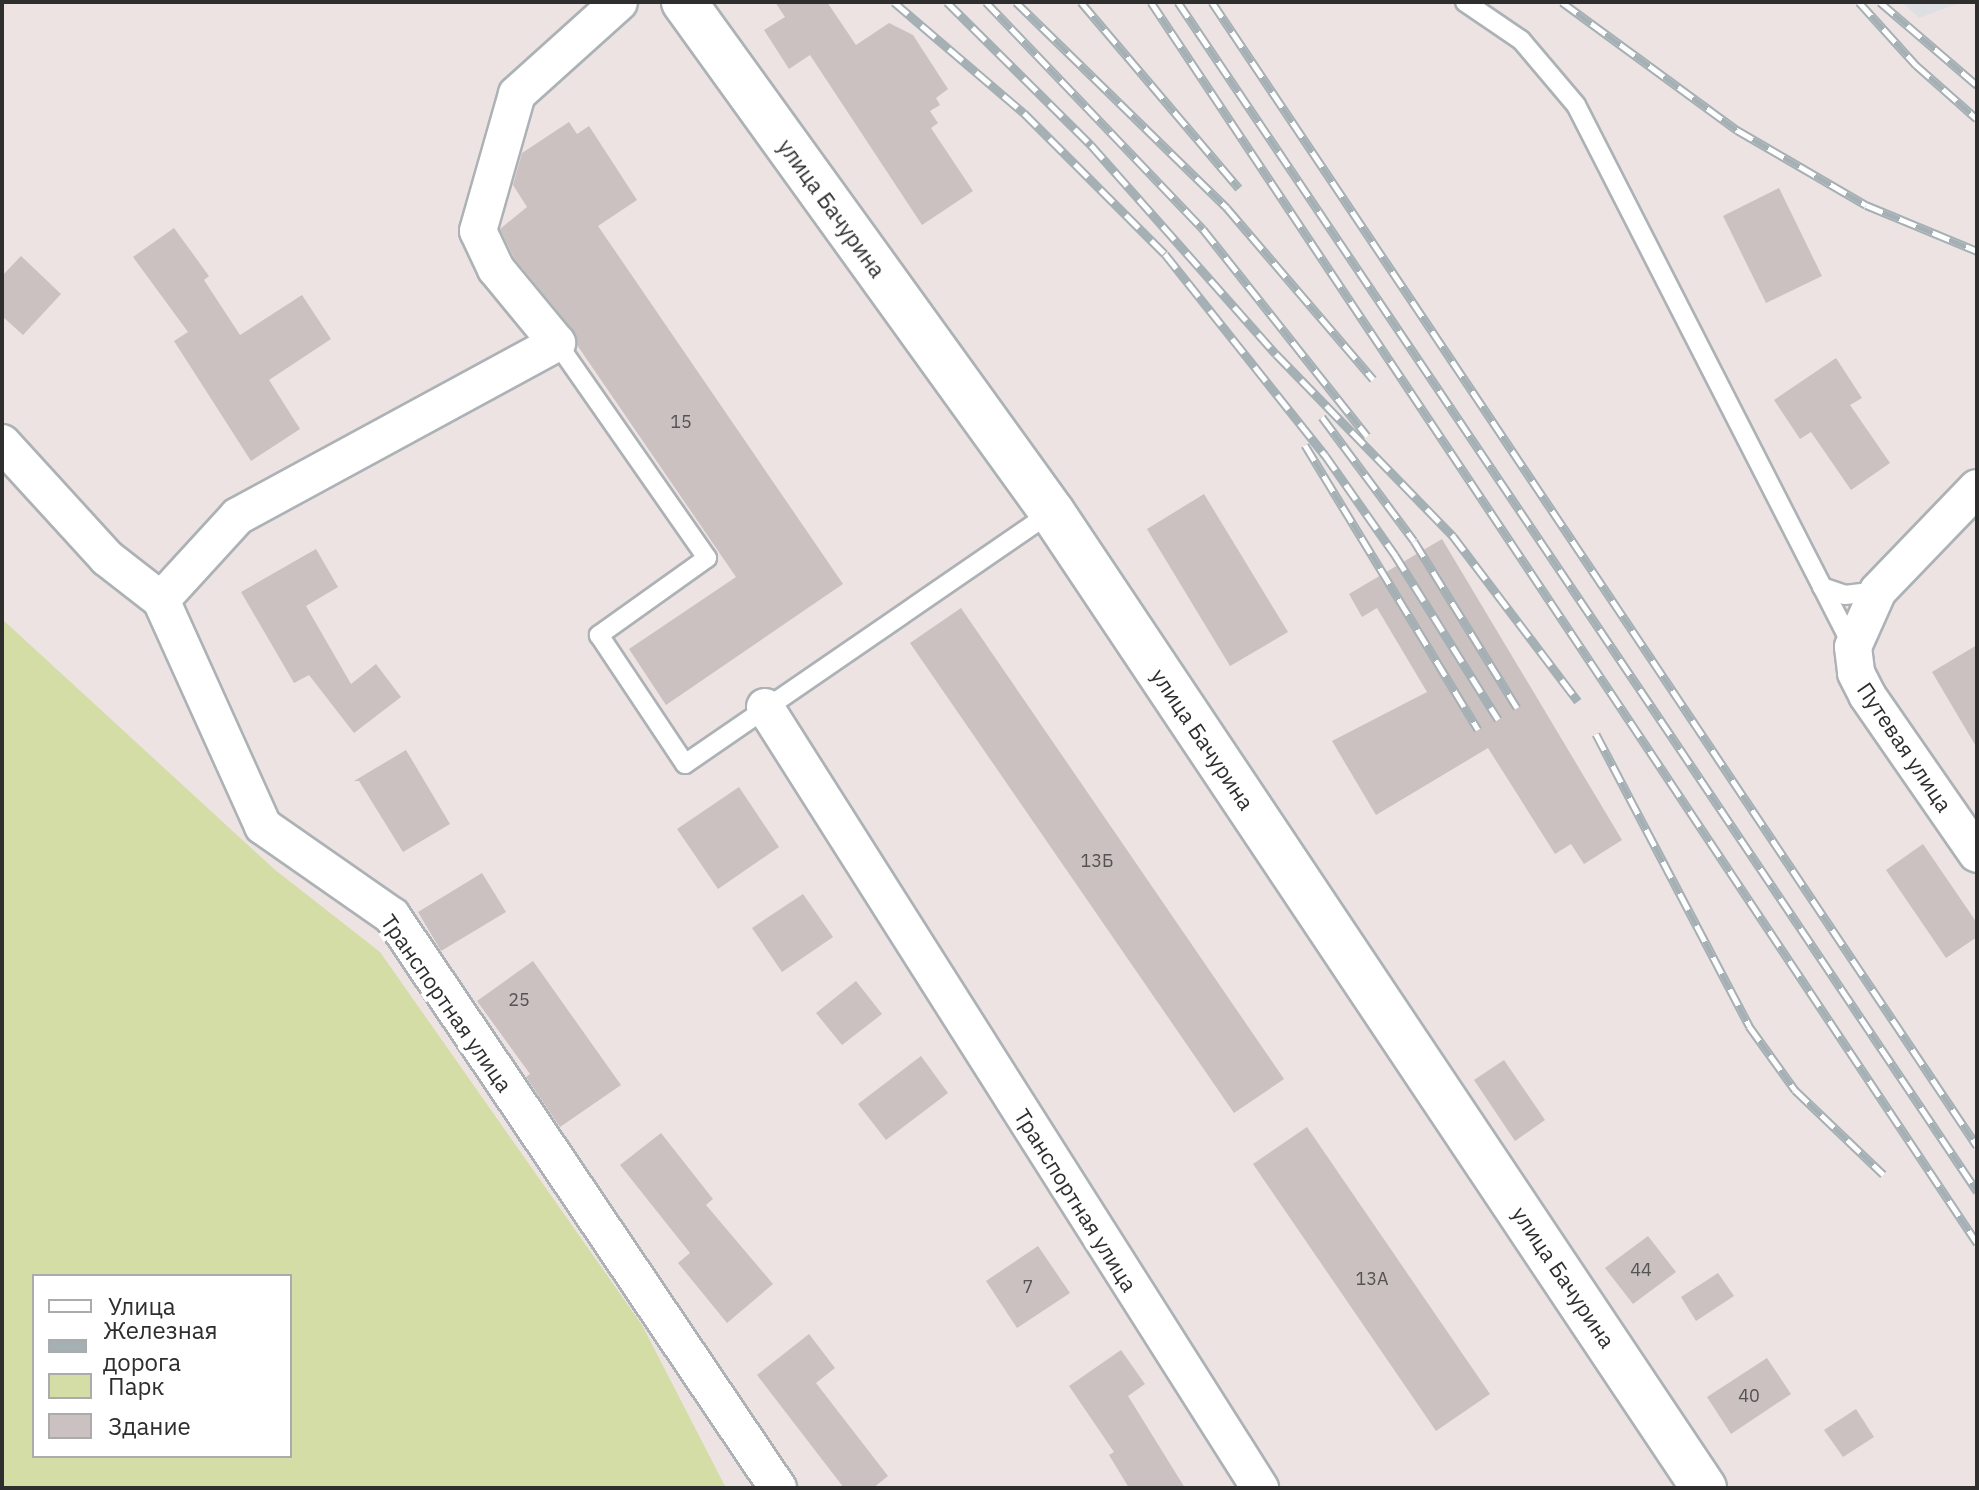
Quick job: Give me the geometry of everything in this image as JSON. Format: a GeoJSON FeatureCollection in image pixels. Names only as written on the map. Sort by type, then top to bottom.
{"type":"FeatureCollection","features":[{"type":"Feature","properties":{"kind":"street"},"geometry":{"type":"LineString","coordinates":[[161,600],[238,516],[557,343],[496,269],[478,231],[517,94],[619,2]]}},
{"type":"Feature","properties":{"kind":"street","name":"улица Бачурина"},"geometry":{"type":"LineString","coordinates":[[684,2],[1052,512],[1704,1488]]}},
{"type":"Feature","properties":{"kind":"street","name":"Транспортная улица"},"geometry":{"type":"LineString","coordinates":[[2,443],[107,558],[161,600],[263,826],[392,916],[778,1488]]}},
{"type":"Feature","properties":{"kind":"street"},"geometry":{"type":"LineString","coordinates":[[1853,647],[1878,591],[1977,488]]}},
{"type":"Feature","properties":{"kind":"street","name":"Путевая улица"},"geometry":{"type":"LineString","coordinates":[[1853,647],[1856,673],[1867,695],[1977,854]]}},
{"type":"Feature","properties":{"kind":"street","name":"Транспортная улица"},"geometry":{"type":"LineString","coordinates":[[765,707],[1260,1488]]}},
{"type":"Feature","properties":{"kind":"lane"},"geometry":{"type":"LineString","coordinates":[[1465,2],[1521,40],[1576,105],[1853,647]]}},
{"type":"Feature","properties":{"kind":"lane"},"geometry":{"type":"LineString","coordinates":[[557,343],[707,558],[599,635],[685,764],[1052,512]]}},
{"type":"Feature","properties":{"kind":"lane"},"geometry":{"type":"LineString","coordinates":[[1822,587],[1845,595],[1878,591]]}},
{"type":"Feature","properties":{"kind":"shaded area"},"geometry":{"type":"Polygon","coordinates":[[[1902,2],[1962,2],[1919,18],[1902,2]]]}},
{"type":"Feature","properties":{"kind":"green space"},"geometry":{"type":"Polygon","coordinates":[[[2,619],[274,869],[380,952],[642,1325],[726,1488],[2,1488],[2,619]]]}},
{"type":"Feature","properties":{"kind":"building"},"geometry":{"type":"Polygon","coordinates":[[[775,2],[827,2],[856,45],[889,23],[913,35],[948,89],[936,98],[940,105],[930,111],[938,123],[931,128],[973,191],[922,225],[810,55],[789,69],[764,30],[785,17],[775,2]]]}},
{"type":"Feature","properties":{"kind":"building"},"geometry":{"type":"Polygon","coordinates":[[[569,122],[577,134],[589,126],[637,200],[598,226],[843,584],[666,705],[629,649],[736,577],[577,345],[573,330],[514,258],[500,229],[527,207],[513,185],[522,153],[569,122]]]}},
{"type":"Feature","properties":{"kind":"building"},"geometry":{"type":"Polygon","coordinates":[[[1779,188],[1822,276],[1766,303],[1723,216],[1779,188]]]}},
{"type":"Feature","properties":{"kind":"building"},"geometry":{"type":"Polygon","coordinates":[[[174,228],[209,276],[204,280],[240,335],[302,295],[331,339],[269,380],[300,429],[251,461],[174,341],[188,332],[133,257],[174,228]]]}},
{"type":"Feature","properties":{"kind":"building"},"geometry":{"type":"Polygon","coordinates":[[[21,256],[61,294],[23,335],[2,316],[2,276],[21,256]]]}},
{"type":"Feature","properties":{"kind":"building"},"geometry":{"type":"Polygon","coordinates":[[[1836,358],[1862,398],[1850,405],[1890,463],[1851,490],[1811,432],[1800,439],[1774,400],[1836,358]]]}},
{"type":"Feature","properties":{"kind":"building"},"geometry":{"type":"Polygon","coordinates":[[[1204,494],[1288,632],[1230,666],[1147,529],[1204,494]]]}},
{"type":"Feature","properties":{"kind":"building"},"geometry":{"type":"Polygon","coordinates":[[[1442,539],[1622,840],[1584,864],[1571,844],[1555,854],[1488,748],[1376,815],[1332,741],[1427,692],[1377,608],[1362,617],[1349,594],[1442,539]]]}},
{"type":"Feature","properties":{"kind":"building"},"geometry":{"type":"Polygon","coordinates":[[[316,549],[338,587],[306,606],[351,684],[376,664],[401,697],[354,733],[309,675],[294,683],[241,592],[316,549]]]}},
{"type":"Feature","properties":{"kind":"building"},"geometry":{"type":"Polygon","coordinates":[[[961,608],[1284,1079],[1234,1113],[910,643],[961,608]]]}},
{"type":"Feature","properties":{"kind":"building"},"geometry":{"type":"Polygon","coordinates":[[[1977,645],[1977,748],[1932,672],[1977,645]]]}},
{"type":"Feature","properties":{"kind":"building"},"geometry":{"type":"Polygon","coordinates":[[[406,750],[450,824],[403,852],[359,781],[354,781],[406,750]]]}},
{"type":"Feature","properties":{"kind":"building"},"geometry":{"type":"Polygon","coordinates":[[[739,787],[779,847],[718,889],[677,829],[739,787]]]}},
{"type":"Feature","properties":{"kind":"building"},"geometry":{"type":"Polygon","coordinates":[[[1923,844],[1977,923],[1977,937],[1946,958],[1886,870],[1923,844]]]}},
{"type":"Feature","properties":{"kind":"building"},"geometry":{"type":"Polygon","coordinates":[[[482,873],[506,912],[441,951],[418,912],[482,873]]]}},
{"type":"Feature","properties":{"kind":"building"},"geometry":{"type":"Polygon","coordinates":[[[803,894],[833,937],[782,972],[752,928],[803,894]]]}},
{"type":"Feature","properties":{"kind":"building"},"geometry":{"type":"Polygon","coordinates":[[[533,961],[621,1085],[560,1127],[526,1077],[530,1074],[477,1001],[533,961]]]}},
{"type":"Feature","properties":{"kind":"building"},"geometry":{"type":"Polygon","coordinates":[[[856,981],[882,1014],[842,1045],[816,1013],[856,981]]]}},
{"type":"Feature","properties":{"kind":"building"},"geometry":{"type":"Polygon","coordinates":[[[921,1056],[948,1093],[886,1140],[858,1104],[921,1056]]]}},
{"type":"Feature","properties":{"kind":"building"},"geometry":{"type":"Polygon","coordinates":[[[1504,1060],[1545,1120],[1515,1141],[1474,1080],[1504,1060]]]}},
{"type":"Feature","properties":{"kind":"building"},"geometry":{"type":"Polygon","coordinates":[[[1307,1127],[1490,1394],[1436,1431],[1253,1164],[1307,1127]]]}},
{"type":"Feature","properties":{"kind":"building"},"geometry":{"type":"Polygon","coordinates":[[[661,1133],[713,1199],[706,1205],[773,1284],[727,1323],[678,1263],[690,1253],[620,1165],[661,1133]]]}},
{"type":"Feature","properties":{"kind":"building"},"geometry":{"type":"Polygon","coordinates":[[[1648,1236],[1676,1272],[1633,1304],[1605,1268],[1648,1236]]]}},
{"type":"Feature","properties":{"kind":"building"},"geometry":{"type":"Polygon","coordinates":[[[1038,1246],[1070,1293],[1017,1328],[986,1281],[1038,1246]]]}},
{"type":"Feature","properties":{"kind":"building"},"geometry":{"type":"Polygon","coordinates":[[[1718,1273],[1734,1296],[1696,1321],[1681,1297],[1718,1273]]]}},
{"type":"Feature","properties":{"kind":"building"},"geometry":{"type":"Polygon","coordinates":[[[809,1334],[835,1368],[816,1383],[888,1476],[873,1488],[844,1488],[757,1375],[809,1334]]]}},
{"type":"Feature","properties":{"kind":"building"},"geometry":{"type":"Polygon","coordinates":[[[1121,1350],[1145,1384],[1128,1396],[1185,1488],[1129,1488],[1109,1455],[1114,1452],[1069,1386],[1121,1350]]]}},
{"type":"Feature","properties":{"kind":"building"},"geometry":{"type":"Polygon","coordinates":[[[1767,1358],[1791,1394],[1731,1434],[1707,1397],[1767,1358]]]}},
{"type":"Feature","properties":{"kind":"building"},"geometry":{"type":"Polygon","coordinates":[[[1856,1409],[1874,1437],[1843,1457],[1824,1430],[1856,1409]]]}},
{"type":"Feature","properties":{"kind":"railway"},"geometry":{"type":"LineString","coordinates":[[894,2],[1024,113],[1165,254],[1325,455],[1395,555],[1498,719]]}},
{"type":"Feature","properties":{"kind":"railway"},"geometry":{"type":"LineString","coordinates":[[947,2],[1091,145],[1276,354],[1453,536],[1578,701]]}},
{"type":"Feature","properties":{"kind":"railway"},"geometry":{"type":"LineString","coordinates":[[986,2],[1203,229],[1367,436]]}},
{"type":"Feature","properties":{"kind":"railway"},"geometry":{"type":"LineString","coordinates":[[1016,2],[1227,208],[1373,379]]}},
{"type":"Feature","properties":{"kind":"railway"},"geometry":{"type":"LineString","coordinates":[[1081,2],[1239,188]]}},
{"type":"Feature","properties":{"kind":"railway"},"geometry":{"type":"LineString","coordinates":[[1151,2],[1977,1243]]}},
{"type":"Feature","properties":{"kind":"railway"},"geometry":{"type":"LineString","coordinates":[[1178,2],[1977,1191]]}},
{"type":"Feature","properties":{"kind":"railway"},"geometry":{"type":"LineString","coordinates":[[1212,2],[1977,1146]]}},
{"type":"Feature","properties":{"kind":"railway"},"geometry":{"type":"LineString","coordinates":[[1562,2],[1737,130],[1866,205],[1977,251]]}},
{"type":"Feature","properties":{"kind":"railway"},"geometry":{"type":"LineString","coordinates":[[1859,2],[1916,65],[1977,119]]}},
{"type":"Feature","properties":{"kind":"railway"},"geometry":{"type":"LineString","coordinates":[[1880,2],[1977,85]]}},
{"type":"Feature","properties":{"kind":"railway"},"geometry":{"type":"LineString","coordinates":[[1322,417],[1414,541],[1517,708]]}},
{"type":"Feature","properties":{"kind":"railway"},"geometry":{"type":"LineString","coordinates":[[1305,445],[1478,729]]}},
{"type":"Feature","properties":{"kind":"railway"},"geometry":{"type":"LineString","coordinates":[[1596,734],[1749,1026],[1795,1090],[1883,1174]]}}]}
